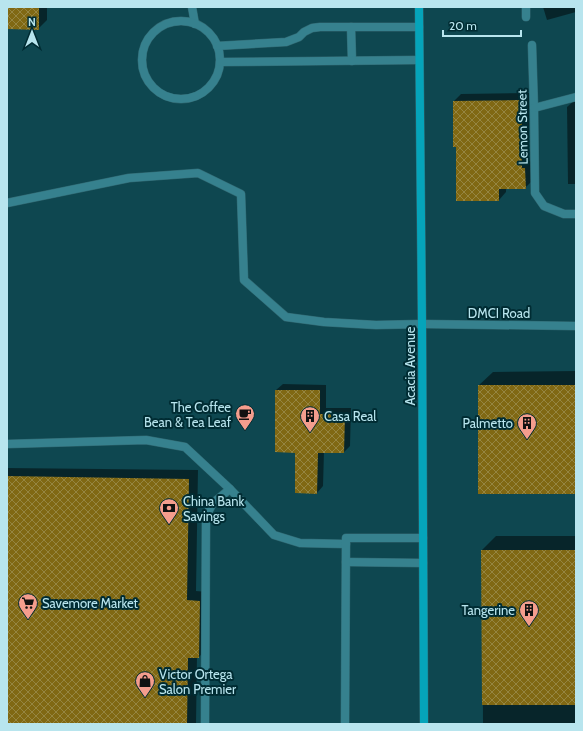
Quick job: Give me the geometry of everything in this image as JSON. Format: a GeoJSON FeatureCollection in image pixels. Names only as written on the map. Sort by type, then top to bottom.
{"type":"FeatureCollection","features":[{"type":"Feature","properties":{"kind":"street"},"geometry":{"type":"LineString","coordinates":[[192,7],[195,24]]}},
{"type":"Feature","properties":{"kind":"street","name":"Acacia Avenue"},"geometry":{"type":"LineString","coordinates":[[419,7],[424,724]]}},
{"type":"Feature","properties":{"kind":"street"},"geometry":{"type":"LineString","coordinates":[[526,7],[526,17]]}},
{"type":"Feature","properties":{"kind":"street"},"geometry":{"type":"LineString","coordinates":[[179,21],[195,24],[208,32],[217,46],[220,62],[216,76],[208,88],[197,96],[183,99],[168,97],[156,90],[147,79],[142,66],[143,50],[150,35],[163,25],[179,21]]}},
{"type":"Feature","properties":{"kind":"street"},"geometry":{"type":"LineString","coordinates":[[217,46],[286,42],[299,37],[304,32],[312,28],[320,27],[419,27]]}},
{"type":"Feature","properties":{"kind":"street"},"geometry":{"type":"LineString","coordinates":[[351,27],[352,61]]}},
{"type":"Feature","properties":{"kind":"street","name":"Lemon Street"},"geometry":{"type":"LineString","coordinates":[[532,45],[535,193],[544,206],[564,214],[576,214]]}},
{"type":"Feature","properties":{"kind":"street"},"geometry":{"type":"LineString","coordinates":[[220,62],[420,60]]}},
{"type":"Feature","properties":{"kind":"street"},"geometry":{"type":"LineString","coordinates":[[534,108],[576,98]]}},
{"type":"Feature","properties":{"kind":"street","name":"DMCI Road"},"geometry":{"type":"LineString","coordinates":[[7,202],[129,178],[198,173],[241,194],[244,280],[286,317],[324,322],[376,325],[422,324],[576,326]]}},
{"type":"Feature","properties":{"kind":"street"},"geometry":{"type":"LineString","coordinates":[[7,444],[146,440],[184,447],[230,489],[274,535],[300,543],[423,538]]}},
{"type":"Feature","properties":{"kind":"street"},"geometry":{"type":"LineString","coordinates":[[205,724],[206,516],[213,503],[230,489]]}},
{"type":"Feature","properties":{"kind":"street"},"geometry":{"type":"LineString","coordinates":[[345,724],[346,541]]}},
{"type":"Feature","properties":{"kind":"street"},"geometry":{"type":"LineString","coordinates":[[346,562],[423,563]]}},
{"type":"Feature","properties":{"kind":"building"},"geometry":{"type":"Polygon","coordinates":[[[7,7],[39,7],[39,30],[7,29],[7,7]]]}},
{"type":"Feature","properties":{"kind":"building"},"geometry":{"type":"Polygon","coordinates":[[[522,100],[522,168],[525,168],[526,189],[499,189],[499,201],[456,201],[456,147],[453,147],[453,101],[522,100]]]}},
{"type":"Feature","properties":{"kind":"building","name":"Palmetto"},"geometry":{"type":"Polygon","coordinates":[[[478,385],[576,385],[576,494],[478,494],[478,385]]]}},
{"type":"Feature","properties":{"kind":"building","name":"Casa Real"},"geometry":{"type":"Polygon","coordinates":[[[275,390],[320,390],[320,414],[345,414],[344,453],[318,453],[317,494],[295,493],[295,453],[275,452],[275,390]]]}},
{"type":"Feature","properties":{"kind":"building"},"geometry":{"type":"Polygon","coordinates":[[[7,476],[189,479],[187,600],[200,601],[199,658],[188,658],[187,724],[7,724],[7,476]]]}},
{"type":"Feature","properties":{"kind":"building","name":"Tangerine"},"geometry":{"type":"Polygon","coordinates":[[[481,550],[576,550],[576,705],[482,705],[481,550]]]}},
{"type":"Feature","properties":{"kind":"place","name":"The Coffee Bean & Tea Leaf"},"geometry":{"type":"Point","coordinates":[245,431]}},
{"type":"Feature","properties":{"kind":"place","name":"Casa Real"},"geometry":{"type":"Point","coordinates":[310,433]}},
{"type":"Feature","properties":{"kind":"place","name":"Palmetto"},"geometry":{"type":"Point","coordinates":[527,440]}},
{"type":"Feature","properties":{"kind":"place","name":"China Bank Savings"},"geometry":{"type":"Point","coordinates":[169,525]}},
{"type":"Feature","properties":{"kind":"place","name":"Savemore Market"},"geometry":{"type":"Point","coordinates":[28,620]}},
{"type":"Feature","properties":{"kind":"place","name":"Tangerine"},"geometry":{"type":"Point","coordinates":[529,627]}},
{"type":"Feature","properties":{"kind":"place","name":"Victor Ortega Salon Premier"},"geometry":{"type":"Point","coordinates":[145,698]}}]}
